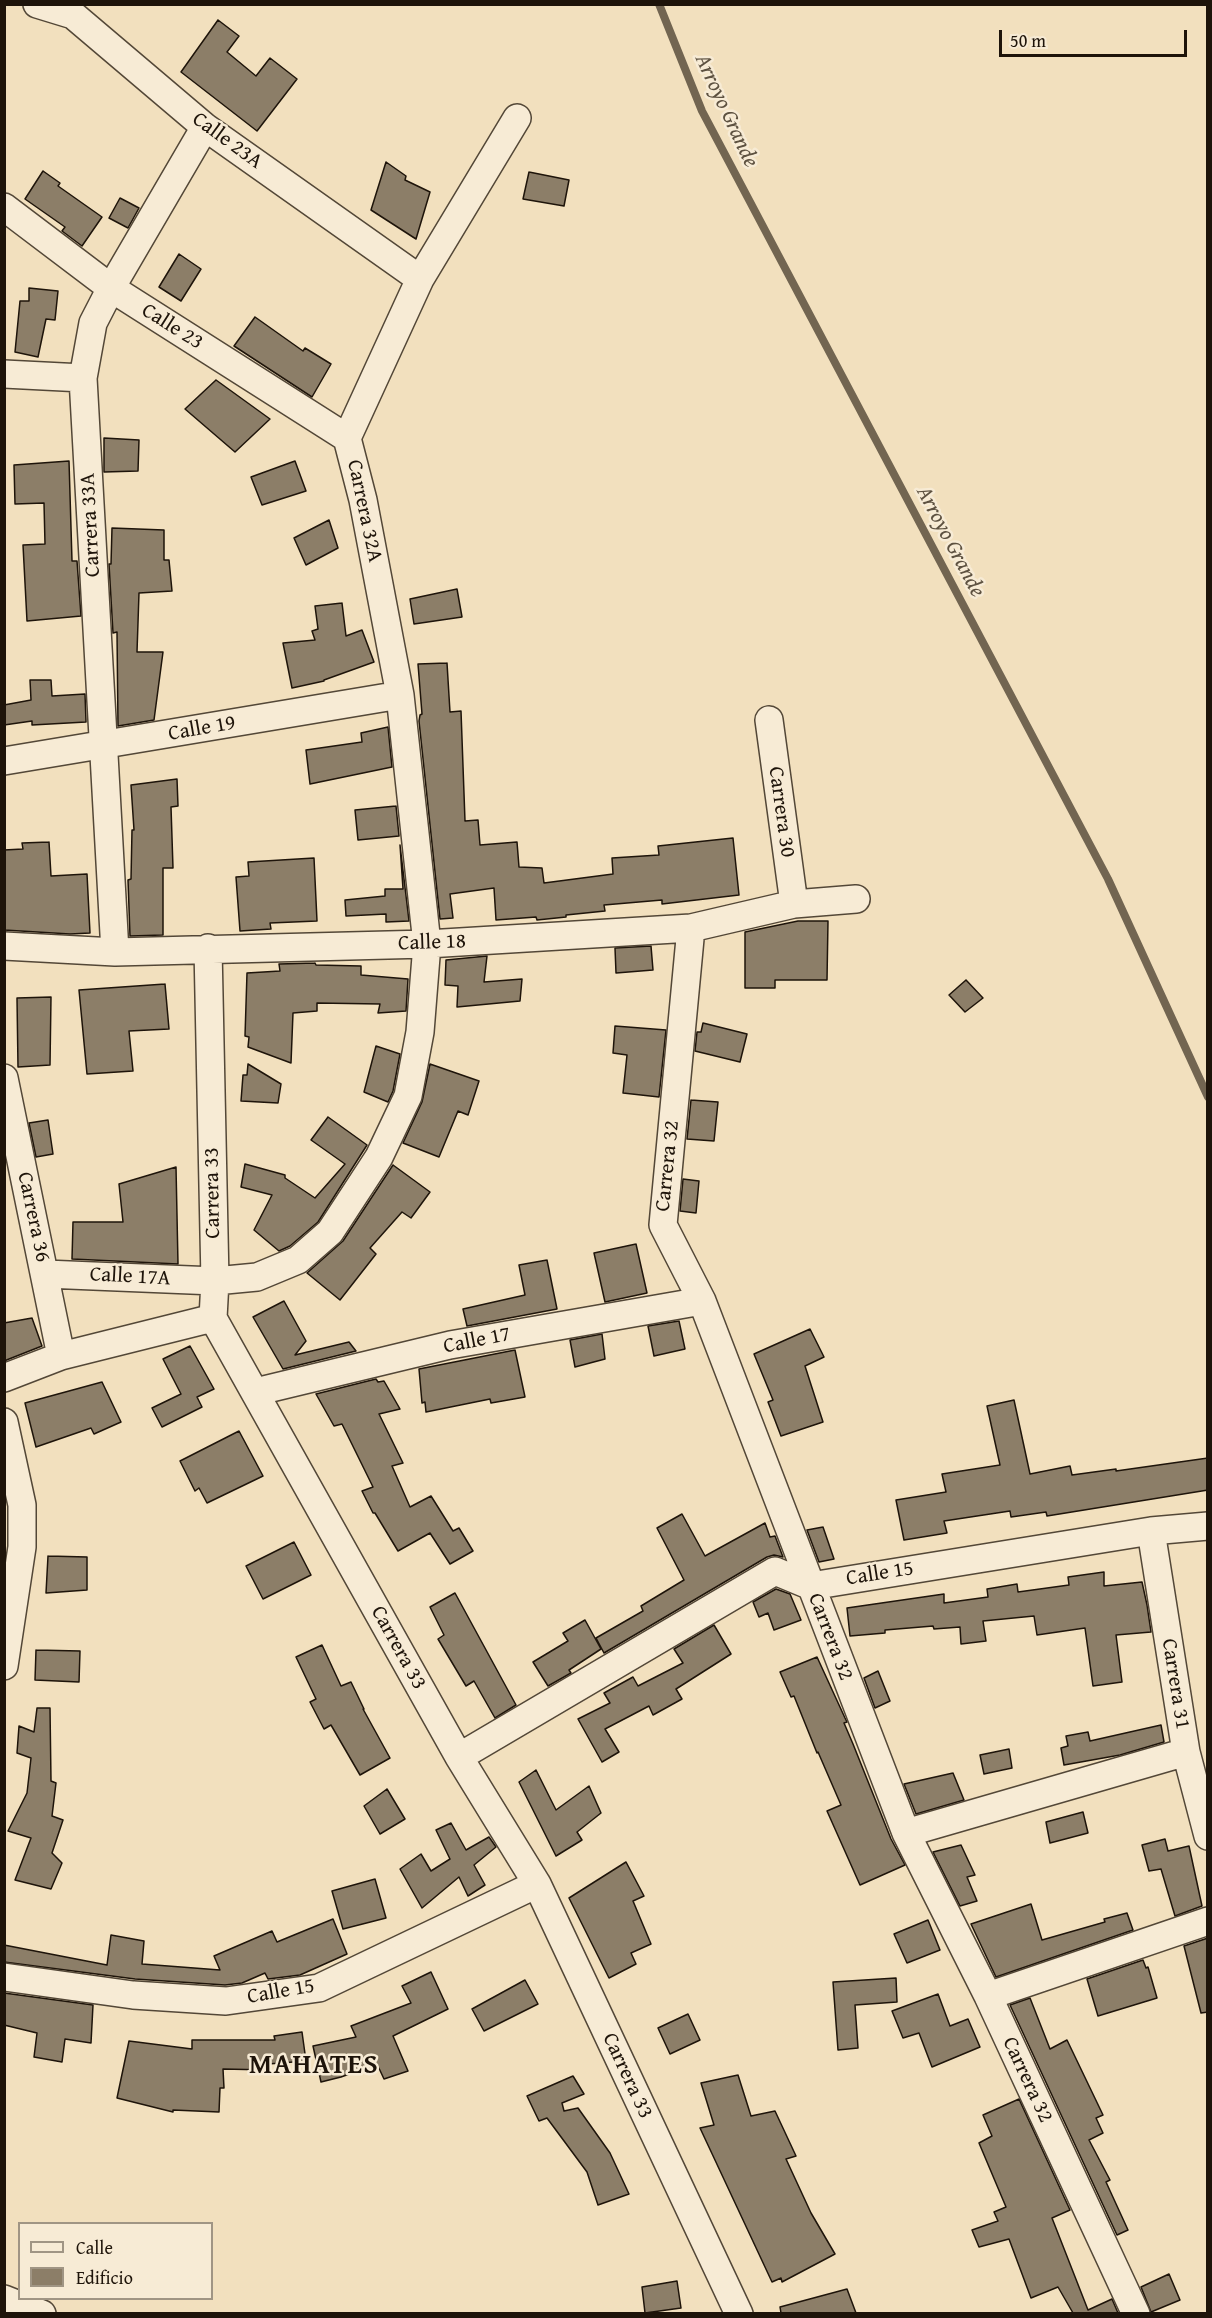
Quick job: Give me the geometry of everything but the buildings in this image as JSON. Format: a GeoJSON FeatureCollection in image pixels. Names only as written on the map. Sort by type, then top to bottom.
{"type":"FeatureCollection","features":[{"type":"Feature","properties":{"kind":"street","name":"Calle 23A"},"geometry":{"type":"LineString","coordinates":[[37,4],[73,15],[205,127],[420,279]]}},
{"type":"Feature","properties":{"kind":"street","name":"Carrera 32A"},"geometry":{"type":"LineString","coordinates":[[427,944],[400,695],[363,500],[347,438],[420,279],[517,118]]}},
{"type":"Feature","properties":{"kind":"street","name":"Carrera 33A"},"geometry":{"type":"LineString","coordinates":[[116,952],[102,746],[83,378],[93,323],[205,127]]}},
{"type":"Feature","properties":{"kind":"street","name":"Calle 23"},"geometry":{"type":"LineString","coordinates":[[4,207],[111,288],[347,438]]}},
{"type":"Feature","properties":{"kind":"street"},"geometry":{"type":"LineString","coordinates":[[4,374],[83,378]]}},
{"type":"Feature","properties":{"kind":"street","name":"Calle 19"},"geometry":{"type":"LineString","coordinates":[[4,761],[400,695]]}},
{"type":"Feature","properties":{"kind":"street","name":"Carrera 30"},"geometry":{"type":"LineString","coordinates":[[769,720],[794,904]]}},
{"type":"Feature","properties":{"kind":"street","name":"Calle 18"},"geometry":{"type":"LineString","coordinates":[[4,946],[116,952],[427,944],[692,928],[794,904],[856,899]]}},
{"type":"Feature","properties":{"kind":"street","name":"Carrera 32"},"geometry":{"type":"LineString","coordinates":[[692,928],[663,1226],[702,1301],[906,1833],[988,1996],[1136,2313]]}},
{"type":"Feature","properties":{"kind":"street"},"geometry":{"type":"LineString","coordinates":[[215,1281],[256,1277],[298,1260],[330,1232],[379,1157],[408,1096],[420,1032],[427,944]]}},
{"type":"Feature","properties":{"kind":"street","name":"Carrera 33"},"geometry":{"type":"LineString","coordinates":[[208,948],[215,1281],[213,1318],[459,1757],[537,1884],[739,2313]]}},
{"type":"Feature","properties":{"kind":"street","name":"Carrera 36"},"geometry":{"type":"LineString","coordinates":[[4,1078],[61,1356]]}},
{"type":"Feature","properties":{"kind":"street","name":"Calle 17A"},"geometry":{"type":"LineString","coordinates":[[45,1274],[215,1281]]}},
{"type":"Feature","properties":{"kind":"street","name":"Calle 17"},"geometry":{"type":"LineString","coordinates":[[255,1392],[450,1345],[702,1301]]}},
{"type":"Feature","properties":{"kind":"street"},"geometry":{"type":"LineString","coordinates":[[4,1378],[61,1356],[213,1318]]}},
{"type":"Feature","properties":{"kind":"street"},"geometry":{"type":"LineString","coordinates":[[4,1422],[22,1505],[13,1547],[4,1666]]}},
{"type":"Feature","properties":{"kind":"street","name":"Calle 15"},"geometry":{"type":"LineString","coordinates":[[811,1586],[1151,1531],[1208,1526]]}},
{"type":"Feature","properties":{"kind":"street","name":"Carrera 31"},"geometry":{"type":"LineString","coordinates":[[1151,1531],[1186,1752],[1208,1836]]}},
{"type":"Feature","properties":{"kind":"street"},"geometry":{"type":"LineString","coordinates":[[459,1757],[775,1571],[811,1586]]}},
{"type":"Feature","properties":{"kind":"street"},"geometry":{"type":"LineString","coordinates":[[906,1833],[1186,1752]]}},
{"type":"Feature","properties":{"kind":"street","name":"Calle 15"},"geometry":{"type":"LineString","coordinates":[[4,1977],[133,1995],[226,2001],[319,1988],[537,1884]]}},
{"type":"Feature","properties":{"kind":"street"},"geometry":{"type":"LineString","coordinates":[[988,1996],[1208,1921]]}},
{"type":"Feature","properties":{"kind":"street"},"geometry":{"type":"LineString","coordinates":[[4,2299],[42,2313]]}},
{"type":"Feature","properties":{"kind":"waterway","name":"Arroyo Grande"},"geometry":{"type":"LineString","coordinates":[[659,4],[702,111],[1108,879],[1208,1097]]}},
{"type":"Feature","properties":{"kind":"district","name":"MAHATES"},"geometry":{"type":"Point","coordinates":[314,2066]}}]}
